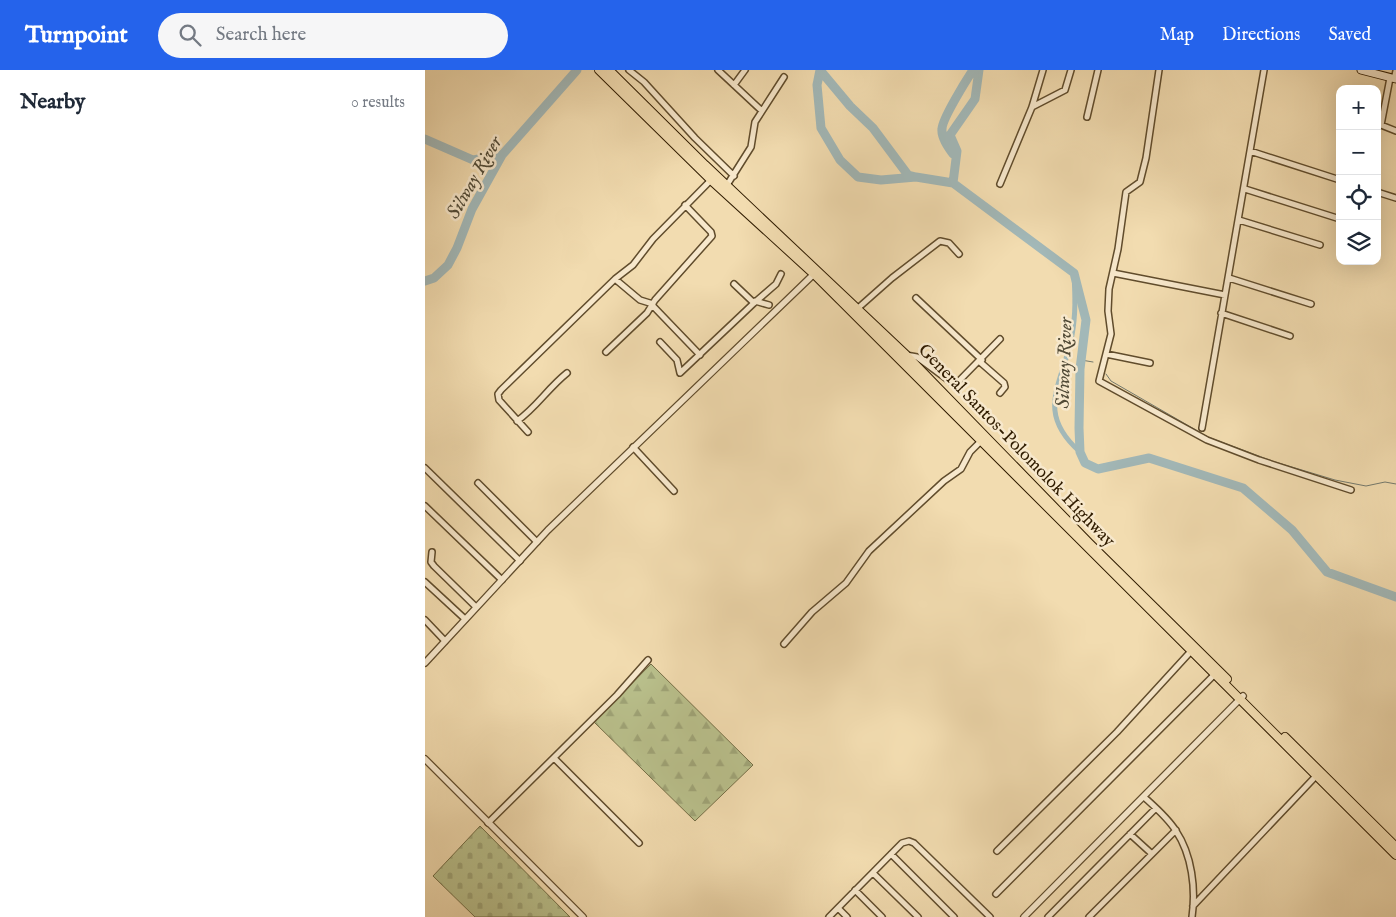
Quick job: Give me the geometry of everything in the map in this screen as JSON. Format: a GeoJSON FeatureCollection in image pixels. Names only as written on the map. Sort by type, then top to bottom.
{"type":"FeatureCollection","features":[{"type":"Feature","properties":{"kind":"highway"},"geometry":{"type":"LineString","coordinates":[[599,70],[711,180],[816,272],[981,441],[1396,847]]}},
{"type":"Feature","properties":{"kind":"highway","name":"General Santos-Polomolok Highway"},"geometry":{"type":"LineString","coordinates":[[609,70],[816,272],[906,355],[1193,649]]}},
{"type":"Feature","properties":{"kind":"highway"},"geometry":{"type":"LineString","coordinates":[[1242,697],[1396,855]]}},
{"type":"Feature","properties":{"kind":"main road"},"geometry":{"type":"LineString","coordinates":[[1361,70],[1393,79]]}},
{"type":"Feature","properties":{"kind":"street"},"geometry":{"type":"LineString","coordinates":[[629,70],[644,82],[695,138],[734,176]]}},
{"type":"Feature","properties":{"kind":"street"},"geometry":{"type":"LineString","coordinates":[[718,70],[762,112]]}},
{"type":"Feature","properties":{"kind":"street"},"geometry":{"type":"LineString","coordinates":[[734,85],[745,70]]}},
{"type":"Feature","properties":{"kind":"street"},"geometry":{"type":"LineString","coordinates":[[1000,184],[1032,107],[1043,70]]}},
{"type":"Feature","properties":{"kind":"street"},"geometry":{"type":"LineString","coordinates":[[1032,107],[1065,90],[1071,70]]}},
{"type":"Feature","properties":{"kind":"street"},"geometry":{"type":"LineString","coordinates":[[1087,117],[1098,70]]}},
{"type":"Feature","properties":{"kind":"street"},"geometry":{"type":"LineString","coordinates":[[1159,70],[1146,158],[1140,182],[1126,192],[1109,289],[1108,311],[1111,334],[1100,374],[1102,384],[1207,440],[1259,460],[1351,490]]}},
{"type":"Feature","properties":{"kind":"street"},"geometry":{"type":"LineString","coordinates":[[1202,428],[1221,313],[1245,189],[1264,70]]}},
{"type":"Feature","properties":{"kind":"street"},"geometry":{"type":"LineString","coordinates":[[1396,71],[1381,125],[1396,131]]}},
{"type":"Feature","properties":{"kind":"street"},"geometry":{"type":"LineString","coordinates":[[727,186],[751,147],[755,122],[784,77]]}},
{"type":"Feature","properties":{"kind":"street"},"geometry":{"type":"LineString","coordinates":[[1250,151],[1336,179]]}},
{"type":"Feature","properties":{"kind":"street"},"geometry":{"type":"LineString","coordinates":[[528,432],[499,400],[498,394],[615,279],[633,265],[653,239],[711,180]]}},
{"type":"Feature","properties":{"kind":"street"},"geometry":{"type":"LineString","coordinates":[[1245,189],[1336,217]]}},
{"type":"Feature","properties":{"kind":"street"},"geometry":{"type":"LineString","coordinates":[[1381,193],[1396,198]]}},
{"type":"Feature","properties":{"kind":"street"},"geometry":{"type":"LineString","coordinates":[[606,352],[637,324],[652,304],[712,236],[711,232],[685,205]]}},
{"type":"Feature","properties":{"kind":"street"},"geometry":{"type":"LineString","coordinates":[[1239,220],[1321,245]]}},
{"type":"Feature","properties":{"kind":"street"},"geometry":{"type":"LineString","coordinates":[[857,309],[892,278],[940,241],[949,243],[959,254]]}},
{"type":"Feature","properties":{"kind":"street"},"geometry":{"type":"LineString","coordinates":[[426,661],[537,542],[633,447],[816,272]]}},
{"type":"Feature","properties":{"kind":"street"},"geometry":{"type":"LineString","coordinates":[[1113,273],[1225,295]]}},
{"type":"Feature","properties":{"kind":"street"},"geometry":{"type":"LineString","coordinates":[[660,342],[677,360],[679,375],[776,284],[781,274]]}},
{"type":"Feature","properties":{"kind":"street"},"geometry":{"type":"LineString","coordinates":[[1229,278],[1311,304]]}},
{"type":"Feature","properties":{"kind":"street"},"geometry":{"type":"LineString","coordinates":[[615,279],[640,300],[652,304],[700,355]]}},
{"type":"Feature","properties":{"kind":"street"},"geometry":{"type":"LineString","coordinates":[[734,284],[755,302],[769,305]]}},
{"type":"Feature","properties":{"kind":"street"},"geometry":{"type":"LineString","coordinates":[[916,298],[1004,383],[1005,387],[1000,393]]}},
{"type":"Feature","properties":{"kind":"street"},"geometry":{"type":"LineString","coordinates":[[1221,313],[1290,336]]}},
{"type":"Feature","properties":{"kind":"street"},"geometry":{"type":"LineString","coordinates":[[906,355],[915,356],[955,385],[981,361],[1000,339]]}},
{"type":"Feature","properties":{"kind":"street"},"geometry":{"type":"LineString","coordinates":[[1106,354],[1150,363]]}},
{"type":"Feature","properties":{"kind":"street"},"geometry":{"type":"LineString","coordinates":[[517,421],[528,413],[551,386],[567,373]]}},
{"type":"Feature","properties":{"kind":"street"},"geometry":{"type":"LineString","coordinates":[[784,644],[812,612],[855,574],[869,551],[948,478],[961,469],[970,452],[981,441]]}},
{"type":"Feature","properties":{"kind":"street"},"geometry":{"type":"LineString","coordinates":[[633,447],[674,491]]}},
{"type":"Feature","properties":{"kind":"street"},"geometry":{"type":"LineString","coordinates":[[425,468],[520,561]]}},
{"type":"Feature","properties":{"kind":"street"},"geometry":{"type":"LineString","coordinates":[[478,483],[537,542]]}},
{"type":"Feature","properties":{"kind":"street"},"geometry":{"type":"LineString","coordinates":[[425,506],[502,580]]}},
{"type":"Feature","properties":{"kind":"street"},"geometry":{"type":"LineString","coordinates":[[432,552],[431,562],[433,566],[476,607]]}},
{"type":"Feature","properties":{"kind":"street"},"geometry":{"type":"LineString","coordinates":[[425,582],[465,619]]}},
{"type":"Feature","properties":{"kind":"street"},"geometry":{"type":"LineString","coordinates":[[425,620],[445,641]]}},
{"type":"Feature","properties":{"kind":"street"},"geometry":{"type":"LineString","coordinates":[[997,851],[1117,732],[1193,649]]}},
{"type":"Feature","properties":{"kind":"street"},"geometry":{"type":"LineString","coordinates":[[488,823],[554,758],[648,660]]}},
{"type":"Feature","properties":{"kind":"street"},"geometry":{"type":"LineString","coordinates":[[995,894],[1216,672]]}},
{"type":"Feature","properties":{"kind":"street"},"geometry":{"type":"LineString","coordinates":[[1024,917],[1242,697]]}},
{"type":"Feature","properties":{"kind":"street"},"geometry":{"type":"LineString","coordinates":[[554,758],[639,843]]}},
{"type":"Feature","properties":{"kind":"street"},"geometry":{"type":"LineString","coordinates":[[425,760],[583,917]]}},
{"type":"Feature","properties":{"kind":"street"},"geometry":{"type":"LineString","coordinates":[[1193,906],[1317,776]]}},
{"type":"Feature","properties":{"kind":"street"},"geometry":{"type":"LineString","coordinates":[[1144,797],[1176,830],[1188,859],[1194,893],[1191,917]]}},
{"type":"Feature","properties":{"kind":"street"},"geometry":{"type":"LineString","coordinates":[[1048,917],[1156,808]]}},
{"type":"Feature","properties":{"kind":"street"},"geometry":{"type":"LineString","coordinates":[[1089,917],[1176,830]]}},
{"type":"Feature","properties":{"kind":"street"},"geometry":{"type":"LineString","coordinates":[[1131,834],[1151,854]]}},
{"type":"Feature","properties":{"kind":"street"},"geometry":{"type":"LineString","coordinates":[[829,917],[902,843],[911,841],[991,917]]}},
{"type":"Feature","properties":{"kind":"street"},"geometry":{"type":"LineString","coordinates":[[891,854],[954,917]]}},
{"type":"Feature","properties":{"kind":"street"},"geometry":{"type":"LineString","coordinates":[[873,873],[918,917]]}},
{"type":"Feature","properties":{"kind":"street"},"geometry":{"type":"LineString","coordinates":[[855,890],[882,917]]}},
{"type":"Feature","properties":{"kind":"street"},"geometry":{"type":"LineString","coordinates":[[838,908],[847,917]]}},
{"type":"Feature","properties":{"kind":"green space"},"geometry":{"type":"Polygon","coordinates":[[[651,664],[753,765],[695,821],[594,722],[651,664]]]}},
{"type":"Feature","properties":{"kind":"green space"},"geometry":{"type":"Polygon","coordinates":[[[480,826],[570,917],[475,917],[433,876],[480,826]]]}},
{"type":"Feature","properties":{"kind":"waterway","name":"Silway River"},"geometry":{"type":"LineString","coordinates":[[425,281],[434,278],[448,265],[457,248],[472,209],[502,155],[577,70]]}},
{"type":"Feature","properties":{"kind":"waterway","name":"Silway River"},"geometry":{"type":"LineString","coordinates":[[820,70],[817,85],[821,128],[840,160],[858,177],[881,180],[916,177],[953,183],[1074,273],[1086,320],[1080,369],[1079,428],[1080,452],[1085,463],[1098,469],[1149,458],[1243,488],[1292,530],[1327,572],[1396,597]]}},
{"type":"Feature","properties":{"kind":"waterway"},"geometry":{"type":"LineString","coordinates":[[820,70],[850,106],[873,128],[908,175],[916,177]]}},
{"type":"Feature","properties":{"kind":"waterway"},"geometry":{"type":"LineString","coordinates":[[953,154],[945,142],[942,129],[943,124],[955,99],[973,70]]}},
{"type":"Feature","properties":{"kind":"waterway"},"geometry":{"type":"LineString","coordinates":[[953,183],[957,151],[950,135],[975,99],[979,70]]}},
{"type":"Feature","properties":{"kind":"waterway"},"geometry":{"type":"LineString","coordinates":[[425,139],[473,160],[502,155]]}},
{"type":"Feature","properties":{"kind":"waterway"},"geometry":{"type":"LineString","coordinates":[[1074,273],[1075,304],[1072,335],[1055,396],[1055,410],[1058,423],[1066,437],[1080,452]]}},
{"type":"Feature","properties":{"kind":"waterway"},"geometry":{"type":"LineString","coordinates":[[1081,360],[1093,362]]}},
{"type":"Feature","properties":{"kind":"waterway"},"geometry":{"type":"LineString","coordinates":[[1106,374],[1111,381],[1208,437],[1272,461],[1335,480],[1366,486],[1385,482],[1396,484]]}}]}
